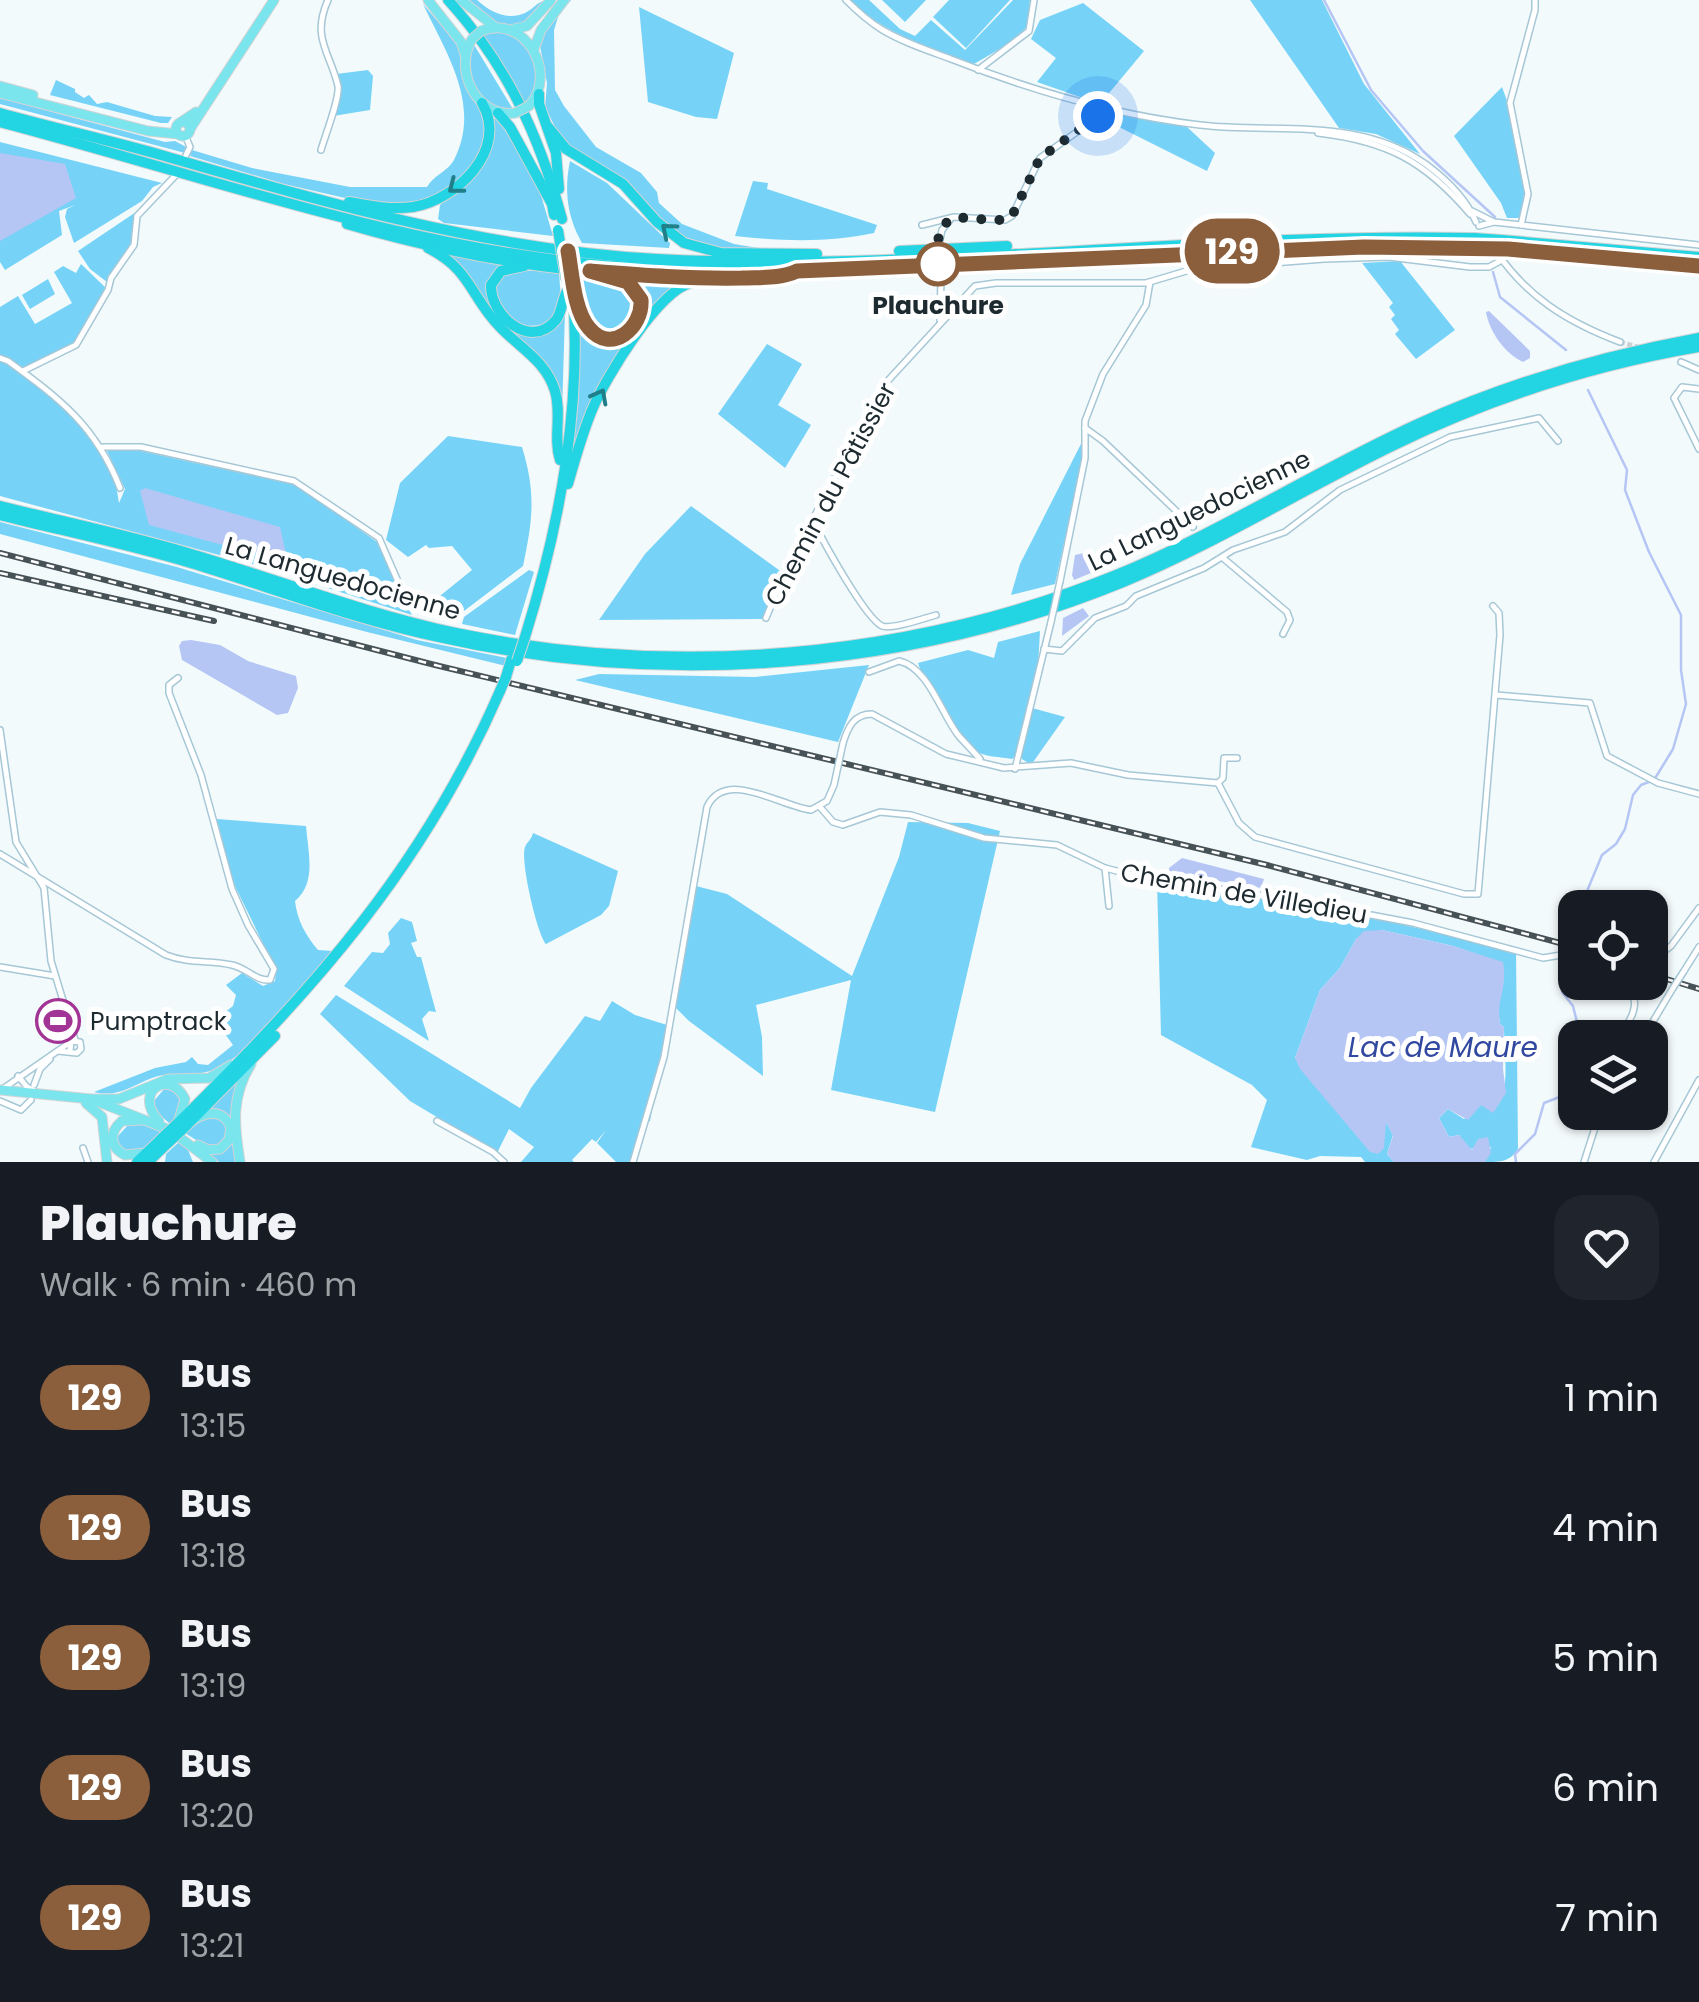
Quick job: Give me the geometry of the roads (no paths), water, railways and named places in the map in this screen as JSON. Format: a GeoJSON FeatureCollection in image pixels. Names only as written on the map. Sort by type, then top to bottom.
{"type":"FeatureCollection","features":[{"type":"Feature","properties":{"kind":"highway"},"geometry":{"type":"LineString","coordinates":[[440,0],[478,44],[510,93],[562,227]]}},
{"type":"Feature","properties":{"kind":"highway"},"geometry":{"type":"LineString","coordinates":[[448,0],[490,51],[523,106],[562,227]]}},
{"type":"Feature","properties":{"kind":"highway"},"geometry":{"type":"LineString","coordinates":[[138,1162],[148,1157],[166,1136],[185,1126],[328,976],[403,879],[463,784],[508,677],[545,570],[572,422],[575,379],[556,154],[538,104],[539,94]]}},
{"type":"Feature","properties":{"kind":"highway"},"geometry":{"type":"LineString","coordinates":[[310,202],[328,197],[402,208],[443,197],[470,175],[484,153],[489,119],[482,103]]}},
{"type":"Feature","properties":{"kind":"highway"},"geometry":{"type":"LineString","coordinates":[[0,113],[392,229],[540,257],[665,269],[797,271],[1478,243]]}},
{"type":"Feature","properties":{"kind":"highway"},"geometry":{"type":"LineString","coordinates":[[498,113],[510,127],[552,204]]}},
{"type":"Feature","properties":{"kind":"highway"},"geometry":{"type":"LineString","coordinates":[[0,122],[310,202],[482,238],[654,259],[825,261],[1342,238],[1478,243],[1503,251],[1699,266]]}},
{"type":"Feature","properties":{"kind":"highway"},"geometry":{"type":"LineString","coordinates":[[548,127],[573,154],[623,184],[670,234],[709,252],[798,254],[1040,245],[1118,248]]}},
{"type":"Feature","properties":{"kind":"highway"},"geometry":{"type":"LineString","coordinates":[[310,202],[315,214],[408,240],[546,266],[653,278],[786,276],[797,271]]}},
{"type":"Feature","properties":{"kind":"highway"},"geometry":{"type":"LineString","coordinates":[[408,240],[455,265],[498,326],[543,367],[558,404],[560,460]]}},
{"type":"Feature","properties":{"kind":"highway"},"geometry":{"type":"LineString","coordinates":[[1503,251],[1699,257]]}},
{"type":"Feature","properties":{"kind":"highway"},"geometry":{"type":"LineString","coordinates":[[546,266],[510,267],[495,278],[490,293],[502,318],[518,329],[545,328],[556,319],[569,284]]}},
{"type":"Feature","properties":{"kind":"highway"},"geometry":{"type":"LineString","coordinates":[[569,284],[582,317],[594,334],[616,338],[632,331],[642,312],[636,290],[620,278],[590,271]]}},
{"type":"Feature","properties":{"kind":"highway"},"geometry":{"type":"LineString","coordinates":[[556,520],[578,446],[598,397],[657,307],[683,285],[727,278]]}},
{"type":"Feature","properties":{"kind":"highway"},"geometry":{"type":"LineString","coordinates":[[522,636],[560,460],[569,379],[569,284]]}},
{"type":"Feature","properties":{"kind":"highway","name":"La Languedocienne"},"geometry":{"type":"LineString","coordinates":[[0,506],[170,548],[366,610],[481,638],[558,650],[643,656],[716,657],[806,651],[941,629],[1062,595],[1189,542],[1396,434],[1485,396],[1594,360],[1699,338]]}},
{"type":"Feature","properties":{"kind":"highway","name":"La Languedocienne"},"geometry":{"type":"LineString","coordinates":[[0,515],[164,555],[376,622],[480,646],[634,664],[731,665],[817,659],[958,634],[1077,599],[1180,556],[1388,448],[1468,412],[1595,369],[1699,347]]}},
{"type":"Feature","properties":{"kind":"main road"},"geometry":{"type":"LineString","coordinates":[[0,89],[156,128],[182,129],[271,0]]}},
{"type":"Feature","properties":{"kind":"main road"},"geometry":{"type":"LineString","coordinates":[[426,0],[460,42],[466,54],[468,83],[482,103],[498,113],[515,113],[530,106],[539,94],[542,76],[534,52],[511,30]]}},
{"type":"Feature","properties":{"kind":"main road"},"geometry":{"type":"LineString","coordinates":[[462,0],[495,27]]}},
{"type":"Feature","properties":{"kind":"main road"},"geometry":{"type":"LineString","coordinates":[[466,54],[472,39],[481,31],[527,26],[551,0]]}},
{"type":"Feature","properties":{"kind":"main road"},"geometry":{"type":"LineString","coordinates":[[534,52],[536,37],[564,0]]}},
{"type":"Feature","properties":{"kind":"main road"},"geometry":{"type":"LineString","coordinates":[[0,1094],[88,1101],[119,1099],[168,1079],[208,1078],[259,1047]]}},
{"type":"Feature","properties":{"kind":"main road"},"geometry":{"type":"LineString","coordinates":[[240,1162],[236,1095],[259,1047]]}},
{"type":"Feature","properties":{"kind":"main road"},"geometry":{"type":"LineString","coordinates":[[160,1162],[166,1136],[148,1103],[150,1093],[162,1084],[174,1085],[184,1093],[185,1126],[197,1162]]}},
{"type":"Feature","properties":{"kind":"main road"},"geometry":{"type":"LineString","coordinates":[[0,1094],[33,1092],[106,1105],[146,1118],[166,1136]]}},
{"type":"Feature","properties":{"kind":"main road"},"geometry":{"type":"LineString","coordinates":[[88,1101],[102,1117],[107,1162]]}},
{"type":"Feature","properties":{"kind":"main road"},"geometry":{"type":"LineString","coordinates":[[212,1113],[224,1116],[231,1127],[229,1140],[224,1147],[213,1150],[185,1126],[212,1113]]}},
{"type":"Feature","properties":{"kind":"main road"},"geometry":{"type":"LineString","coordinates":[[146,1118],[122,1120],[112,1138],[116,1150],[125,1156],[148,1157]]}},
{"type":"Feature","properties":{"kind":"main road"},"geometry":{"type":"LineString","coordinates":[[185,1126],[212,1162]]}},
{"type":"Feature","properties":{"kind":"street"},"geometry":{"type":"LineString","coordinates":[[322,150],[339,91],[320,37],[321,14],[328,0]]}},
{"type":"Feature","properties":{"kind":"street"},"geometry":{"type":"LineString","coordinates":[[846,0],[888,33],[978,70],[1100,108],[1201,125],[1339,131],[1387,143],[1432,169],[1472,211],[1478,224]]}},
{"type":"Feature","properties":{"kind":"street"},"geometry":{"type":"LineString","coordinates":[[978,70],[1029,31],[1034,0]]}},
{"type":"Feature","properties":{"kind":"street"},"geometry":{"type":"LineString","coordinates":[[1521,224],[1528,194],[1510,102],[1536,10],[1535,0]]}},
{"type":"Feature","properties":{"kind":"street"},"geometry":{"type":"LineString","coordinates":[[939,241],[922,224],[954,218],[997,221],[1012,216],[1040,158],[1098,116],[1100,108]]}},
{"type":"Feature","properties":{"kind":"street"},"geometry":{"type":"LineString","coordinates":[[182,129],[190,147],[186,154]]}},
{"type":"Feature","properties":{"kind":"street"},"geometry":{"type":"LineString","coordinates":[[1280,129],[1384,146],[1413,161],[1437,178],[1503,251],[1524,286],[1561,316],[1620,342]]}},
{"type":"Feature","properties":{"kind":"street"},"geometry":{"type":"LineString","coordinates":[[22,372],[76,345],[111,278],[134,245],[138,216],[175,176]]}},
{"type":"Feature","properties":{"kind":"street"},"geometry":{"type":"LineString","coordinates":[[1472,211],[1494,222]]}},
{"type":"Feature","properties":{"kind":"street"},"geometry":{"type":"LineString","coordinates":[[938,327],[939,241],[947,222],[954,218]]}},
{"type":"Feature","properties":{"kind":"street"},"geometry":{"type":"LineString","coordinates":[[1478,224],[1521,224],[1699,245]]}},
{"type":"Feature","properties":{"kind":"street","name":"Chemin du Pâtissier"},"geometry":{"type":"LineString","coordinates":[[766,618],[883,386],[968,291],[980,284],[1150,282],[1193,269],[1389,257],[1489,267],[1503,251]]}},
{"type":"Feature","properties":{"kind":"street"},"geometry":{"type":"LineString","coordinates":[[1015,769],[1060,581],[1085,458],[1085,428],[1097,386],[1146,305],[1150,282]]}},
{"type":"Feature","properties":{"kind":"street"},"geometry":{"type":"LineString","coordinates":[[0,358],[78,416],[102,447],[120,488]]}},
{"type":"Feature","properties":{"kind":"street"},"geometry":{"type":"LineString","coordinates":[[1681,362],[1699,370]]}},
{"type":"Feature","properties":{"kind":"street"},"geometry":{"type":"LineString","coordinates":[[1699,388],[1682,387],[1674,398],[1699,449]]}},
{"type":"Feature","properties":{"kind":"street"},"geometry":{"type":"LineString","coordinates":[[1044,649],[1062,650],[1095,618],[1233,550],[1285,532],[1340,490],[1450,437],[1539,418],[1558,441]]}},
{"type":"Feature","properties":{"kind":"street"},"geometry":{"type":"LineString","coordinates":[[1085,428],[1104,441],[1193,526]]}},
{"type":"Feature","properties":{"kind":"street"},"geometry":{"type":"LineString","coordinates":[[102,447],[141,447],[294,480],[379,538],[400,586],[414,605],[426,610]]}},
{"type":"Feature","properties":{"kind":"street"},"geometry":{"type":"LineString","coordinates":[[812,522],[855,594],[880,625],[890,627],[936,615]]}},
{"type":"Feature","properties":{"kind":"street"},"geometry":{"type":"LineString","coordinates":[[1223,558],[1287,612],[1290,620],[1283,634]]}},
{"type":"Feature","properties":{"kind":"street"},"geometry":{"type":"LineString","coordinates":[[1218,783],[1239,824],[1255,837],[1464,894],[1478,894],[1500,635],[1499,614],[1493,606]]}},
{"type":"Feature","properties":{"kind":"street"},"geometry":{"type":"LineString","coordinates":[[869,672],[898,660],[912,666],[956,733],[982,761]]}},
{"type":"Feature","properties":{"kind":"street"},"geometry":{"type":"LineString","coordinates":[[0,854],[175,958],[238,966],[262,980],[272,977],[274,969],[248,926],[232,888],[201,775],[177,716],[169,685],[178,678]]}},
{"type":"Feature","properties":{"kind":"street"},"geometry":{"type":"LineString","coordinates":[[1494,695],[1590,703],[1607,756],[1658,782],[1699,794]]}},
{"type":"Feature","properties":{"kind":"street"},"geometry":{"type":"LineString","coordinates":[[633,1162],[664,1057],[707,807],[720,790],[734,788],[799,808],[820,808],[834,785],[848,728],[856,718],[872,714],[932,748],[1015,769],[1071,763],[1128,775],[1218,783]]}},
{"type":"Feature","properties":{"kind":"street"},"geometry":{"type":"LineString","coordinates":[[0,730],[16,842],[41,881],[54,976],[73,1027],[71,1044],[55,1052],[0,1094],[21,1110],[33,1092],[40,1070],[55,1052]]}},
{"type":"Feature","properties":{"kind":"street"},"geometry":{"type":"LineString","coordinates":[[1018,757],[1027,768]]}},
{"type":"Feature","properties":{"kind":"street"},"geometry":{"type":"LineString","coordinates":[[1218,783],[1223,778],[1224,758],[1237,758]]}},
{"type":"Feature","properties":{"kind":"street","name":"Chemin de Villedieu"},"geometry":{"type":"LineString","coordinates":[[820,808],[833,822],[843,825],[880,812],[911,816],[984,838],[1057,846],[1105,868],[1413,923],[1543,958],[1558,956]]}},
{"type":"Feature","properties":{"kind":"street"},"geometry":{"type":"LineString","coordinates":[[1105,868],[1109,906]]}},
{"type":"Feature","properties":{"kind":"street"},"geometry":{"type":"LineString","coordinates":[[1668,948],[1699,908]]}},
{"type":"Feature","properties":{"kind":"street"},"geometry":{"type":"LineString","coordinates":[[1653,1020],[1699,946]]}},
{"type":"Feature","properties":{"kind":"street"},"geometry":{"type":"LineString","coordinates":[[0,967],[54,976]]}},
{"type":"Feature","properties":{"kind":"street"},"geometry":{"type":"LineString","coordinates":[[22,1076],[33,1092]]}},
{"type":"Feature","properties":{"kind":"street"},"geometry":{"type":"LineString","coordinates":[[1654,1162],[1699,1080]]}},
{"type":"Feature","properties":{"kind":"street"},"geometry":{"type":"LineString","coordinates":[[437,1121],[504,1162]]}},
{"type":"Feature","properties":{"kind":"street"},"geometry":{"type":"LineString","coordinates":[[1584,1162],[1594,1130]]}},
{"type":"Feature","properties":{"kind":"street"},"geometry":{"type":"LineString","coordinates":[[83,1148],[88,1162]]}},
{"type":"Feature","properties":{"kind":"water"},"geometry":{"type":"Polygon","coordinates":[[[0,153],[65,164],[76,198],[0,241],[0,153]]]}},
{"type":"Feature","properties":{"kind":"water"},"geometry":{"type":"Polygon","coordinates":[[[1486,312],[1530,351],[1530,358],[1523,362],[1504,348],[1491,327],[1486,312]]]}},
{"type":"Feature","properties":{"kind":"water"},"geometry":{"type":"Polygon","coordinates":[[[145,488],[280,527],[287,559],[282,561],[149,525],[140,491],[145,488]]]}},
{"type":"Feature","properties":{"kind":"water"},"geometry":{"type":"Polygon","coordinates":[[[1084,553],[1091,573],[1074,580],[1075,555],[1084,553]]]}},
{"type":"Feature","properties":{"kind":"water"},"geometry":{"type":"Polygon","coordinates":[[[1083,608],[1089,616],[1062,636],[1063,618],[1083,608]]]}},
{"type":"Feature","properties":{"kind":"water"},"geometry":{"type":"Polygon","coordinates":[[[182,641],[220,645],[248,661],[296,676],[298,688],[288,713],[277,715],[182,660],[179,646],[182,641]]]}},
{"type":"Feature","properties":{"kind":"water"},"geometry":{"type":"Polygon","coordinates":[[[1182,858],[1264,879],[1261,888],[1169,873],[1169,868],[1182,858]]]}},
{"type":"Feature","properties":{"kind":"water","name":"Lac de Maure"},"geometry":{"type":"Polygon","coordinates":[[[1382,930],[1503,962],[1499,1015],[1504,1027],[1506,1093],[1493,1113],[1481,1105],[1468,1120],[1448,1109],[1439,1118],[1449,1137],[1459,1135],[1472,1150],[1478,1139],[1488,1137],[1491,1153],[1485,1162],[1394,1162],[1387,1154],[1393,1136],[1386,1122],[1384,1148],[1378,1154],[1370,1152],[1295,1058],[1320,990],[1364,931],[1382,930]]]}},
{"type":"Feature","properties":{"kind":"waterway"},"geometry":{"type":"LineString","coordinates":[[1324,0],[1371,90],[1423,151],[1495,217]]}},
{"type":"Feature","properties":{"kind":"waterway"},"geometry":{"type":"LineString","coordinates":[[1493,272],[1500,297],[1566,350]]}},
{"type":"Feature","properties":{"kind":"waterway"},"geometry":{"type":"LineString","coordinates":[[1587,890],[1602,855],[1616,844],[1625,829],[1633,795],[1641,785],[1654,780],[1673,749],[1686,704],[1681,670],[1681,615],[1649,552],[1625,490],[1627,470],[1588,390]]}},
{"type":"Feature","properties":{"kind":"waterway"},"geometry":{"type":"LineString","coordinates":[[1568,1000],[1576,1020]]}},
{"type":"Feature","properties":{"kind":"waterway"},"geometry":{"type":"LineString","coordinates":[[1516,1162],[1515,1154],[1535,1134],[1544,1103],[1558,1098]]}},
{"type":"Feature","properties":{"kind":"tunnel"},"geometry":{"type":"LineString","coordinates":[[1620,342],[1641,348]]}},
{"type":"Feature","properties":{"kind":"railway"},"geometry":{"type":"LineString","coordinates":[[0,553],[435,665],[1267,865],[1558,942]]}},
{"type":"Feature","properties":{"kind":"railway"},"geometry":{"type":"LineString","coordinates":[[0,573],[214,621]]}},
{"type":"Feature","properties":{"kind":"railway"},"geometry":{"type":"LineString","coordinates":[[1668,980],[1699,989]]}},
{"type":"Feature","properties":{"kind":"place","name":"Plauchure"},"geometry":{"type":"Point","coordinates":[938,264]}},
{"type":"Feature","properties":{"kind":"place","name":"Pumptrack"},"geometry":{"type":"Point","coordinates":[58,1021]}}]}
